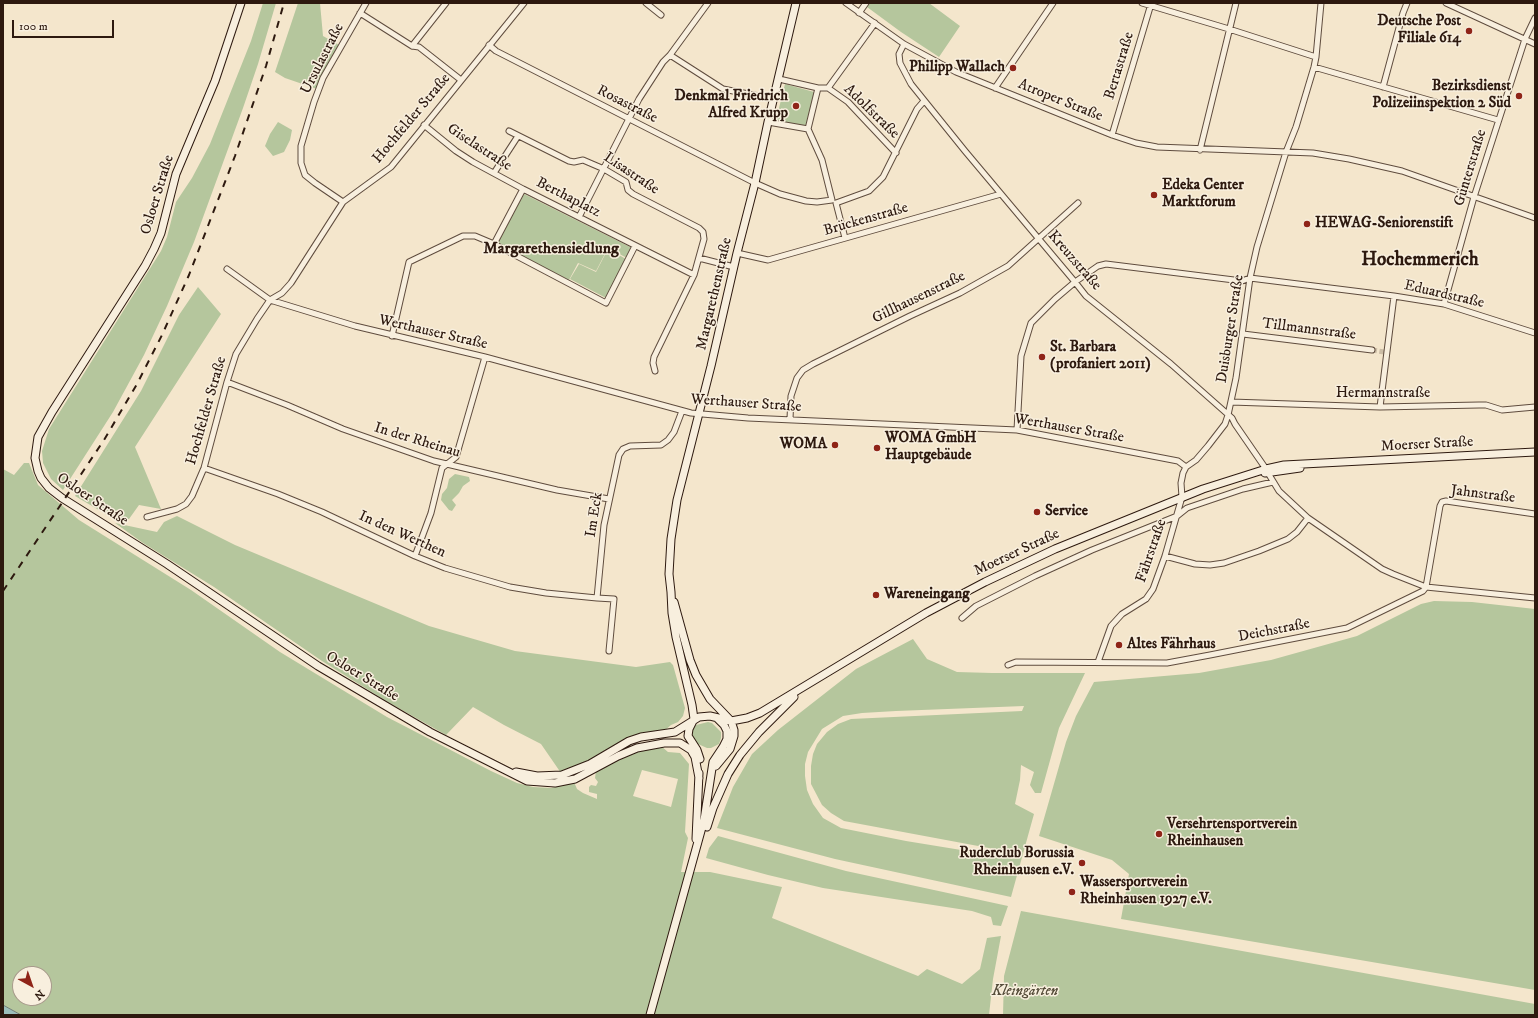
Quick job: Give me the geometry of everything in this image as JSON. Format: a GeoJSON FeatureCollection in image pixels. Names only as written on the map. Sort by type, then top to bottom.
{"type":"FeatureCollection","features":[{"type":"Feature","properties":{"kind":"main road","name":"Osloer Straße"},"geometry":{"type":"LineString","coordinates":[[241,3],[218,74],[180,162],[157,242],[145,266],[40,431],[36,443],[34,458],[41,478],[49,488],[62,498],[173,568],[318,666],[430,732],[527,781],[555,783],[575,779],[618,756],[637,748],[658,744],[680,743],[691,750],[695,757],[698,778]]}},
{"type":"Feature","properties":{"kind":"main road","name":"Margarethenstraße"},"geometry":{"type":"LineString","coordinates":[[731,720],[710,699],[696,675],[690,660],[672,592],[669,574],[671,539],[677,500],[755,183],[768,122],[780,79],[796,3]]}},
{"type":"Feature","properties":{"kind":"main road","name":"Moerser Straße"},"geometry":{"type":"LineString","coordinates":[[694,719],[703,716],[731,720],[748,718],[760,713],[926,613],[985,582],[1055,549],[1207,488],[1267,471],[1321,464],[1535,452]]}},
{"type":"Feature","properties":{"kind":"main road","name":"Margarethenstraße"},"geometry":{"type":"LineString","coordinates":[[672,592],[672,613],[676,637],[694,719]]}},
{"type":"Feature","properties":{"kind":"main road","name":"Moerser Straße"},"geometry":{"type":"LineString","coordinates":[[695,853],[705,834],[713,808],[728,774],[740,755],[758,732],[805,687]]}},
{"type":"Feature","properties":{"kind":"main road"},"geometry":{"type":"LineString","coordinates":[[650,1015],[706,812],[713,762],[724,747],[727,739],[727,731],[724,725],[717,718]]}},
{"type":"Feature","properties":{"kind":"main road","name":"Osloer Straße"},"geometry":{"type":"LineString","coordinates":[[495,766],[523,774],[537,776],[562,774],[590,764],[629,741],[641,737],[681,730],[694,719]]}},
{"type":"Feature","properties":{"kind":"main road"},"geometry":{"type":"LineString","coordinates":[[694,719],[689,729],[688,736],[697,750],[700,759],[695,853]]}},
{"type":"Feature","properties":{"kind":"main road"},"geometry":{"type":"LineString","coordinates":[[711,773],[730,749],[734,736],[731,720]]}},
{"type":"Feature","properties":{"kind":"street","name":"Ursulastraße"},"geometry":{"type":"LineString","coordinates":[[343,202],[305,175],[300,162],[302,146],[314,102],[323,78],[366,3]]}},
{"type":"Feature","properties":{"kind":"street"},"geometry":{"type":"LineString","coordinates":[[412,46],[446,3]]}},
{"type":"Feature","properties":{"kind":"street","name":"Hochfelder Straße"},"geometry":{"type":"LineString","coordinates":[[147,516],[177,509],[186,504],[192,496],[204,468],[236,354],[270,300],[282,293],[291,283],[343,202],[391,167],[524,3]]}},
{"type":"Feature","properties":{"kind":"street"},"geometry":{"type":"LineString","coordinates":[[646,3],[661,15]]}},
{"type":"Feature","properties":{"kind":"street"},"geometry":{"type":"LineString","coordinates":[[580,217],[639,99],[663,62],[670,55],[708,3]]}},
{"type":"Feature","properties":{"kind":"street","name":"Atroper Straße"},"geometry":{"type":"LineString","coordinates":[[846,3],[904,44],[956,72],[1112,135],[1136,143],[1157,147],[1200,150],[1286,152],[1349,159],[1402,171],[1535,218]]}},
{"type":"Feature","properties":{"kind":"street"},"geometry":{"type":"LineString","coordinates":[[859,12],[866,3]]}},
{"type":"Feature","properties":{"kind":"street"},"geometry":{"type":"LineString","coordinates":[[995,88],[1053,3]]}},
{"type":"Feature","properties":{"kind":"street"},"geometry":{"type":"LineString","coordinates":[[1142,3],[1151,4],[1316,57]]}},
{"type":"Feature","properties":{"kind":"street"},"geometry":{"type":"LineString","coordinates":[[1200,150],[1236,3]]}},
{"type":"Feature","properties":{"kind":"street","name":"Duisburger Straße"},"geometry":{"type":"LineString","coordinates":[[1186,467],[1196,460],[1208,446],[1225,424],[1228,415],[1243,334],[1250,278],[1256,247],[1286,152],[1296,127],[1314,67],[1321,3]]}},
{"type":"Feature","properties":{"kind":"street"},"geometry":{"type":"LineString","coordinates":[[1446,3],[1535,44]]}},
{"type":"Feature","properties":{"kind":"street","name":"Bertastraße"},"geometry":{"type":"LineString","coordinates":[[1112,135],[1151,4]]}},
{"type":"Feature","properties":{"kind":"street"},"geometry":{"type":"LineString","coordinates":[[1384,87],[1406,4]]}},
{"type":"Feature","properties":{"kind":"street"},"geometry":{"type":"LineString","coordinates":[[360,13],[412,46],[419,47],[461,80]]}},
{"type":"Feature","properties":{"kind":"street","name":"Günterstraße"},"geometry":{"type":"LineString","coordinates":[[1444,304],[1474,197],[1498,120],[1525,39],[1535,18]]}},
{"type":"Feature","properties":{"kind":"street"},"geometry":{"type":"LineString","coordinates":[[780,79],[818,88],[828,88],[875,23]]}},
{"type":"Feature","properties":{"kind":"street","name":"Kreuzstraße"},"geometry":{"type":"LineString","coordinates":[[904,44],[900,54],[900,63],[905,75],[924,101],[1038,240],[1086,296],[1171,364],[1232,418],[1267,471]]}},
{"type":"Feature","properties":{"kind":"street","name":"Rosastraße"},"geometry":{"type":"LineString","coordinates":[[489,45],[496,51],[755,183],[780,194],[806,201],[834,201],[869,191],[883,177],[917,109],[924,101]]}},
{"type":"Feature","properties":{"kind":"street"},"geometry":{"type":"LineString","coordinates":[[670,55],[723,89],[774,99]]}},
{"type":"Feature","properties":{"kind":"street"},"geometry":{"type":"LineString","coordinates":[[1314,67],[1498,120]]}},
{"type":"Feature","properties":{"kind":"street"},"geometry":{"type":"LineString","coordinates":[[818,88],[808,129],[822,160],[845,238]]}},
{"type":"Feature","properties":{"kind":"street","name":"Adolfstraße"},"geometry":{"type":"LineString","coordinates":[[828,88],[848,102],[896,153]]}},
{"type":"Feature","properties":{"kind":"street"},"geometry":{"type":"LineString","coordinates":[[768,122],[808,129]]}},
{"type":"Feature","properties":{"kind":"street","name":"Giselastraße"},"geometry":{"type":"LineString","coordinates":[[424,125],[456,151],[523,189]]}},
{"type":"Feature","properties":{"kind":"street","name":"Lisastraße"},"geometry":{"type":"LineString","coordinates":[[509,131],[569,161],[574,162],[583,160],[604,169],[626,182],[628,190],[633,194],[699,228],[703,232],[704,239],[694,275],[654,358],[653,363],[655,371]]}},
{"type":"Feature","properties":{"kind":"street"},"geometry":{"type":"LineString","coordinates":[[494,173],[518,136]]}},
{"type":"Feature","properties":{"kind":"street","name":"Berthaplatz"},"geometry":{"type":"LineString","coordinates":[[494,244],[523,189],[694,275]]}},
{"type":"Feature","properties":{"kind":"street","name":"Brückenstraße"},"geometry":{"type":"LineString","coordinates":[[737,253],[768,260],[1001,194]]}},
{"type":"Feature","properties":{"kind":"street","name":"Gillhausenstraße"},"geometry":{"type":"LineString","coordinates":[[790,419],[791,396],[797,378],[803,370],[1001,270],[1020,256],[1078,204]]}},
{"type":"Feature","properties":{"kind":"street"},"geometry":{"type":"LineString","coordinates":[[392,336],[409,262],[463,236],[475,236],[494,244],[606,303],[635,246]]}},
{"type":"Feature","properties":{"kind":"street"},"geometry":{"type":"LineString","coordinates":[[699,258],[734,267]]}},
{"type":"Feature","properties":{"kind":"street","name":"Eduardstraße"},"geometry":{"type":"LineString","coordinates":[[1017,430],[1021,356],[1031,323],[1075,282],[1098,266],[1106,264],[1242,280],[1250,278],[1394,296],[1444,304],[1535,333]]}},
{"type":"Feature","properties":{"kind":"street","name":"Werthauser Straße"},"geometry":{"type":"LineString","coordinates":[[227,269],[270,300],[392,336],[484,357],[699,415],[1017,430],[1178,461],[1186,467]]}},
{"type":"Feature","properties":{"kind":"street"},"geometry":{"type":"LineString","coordinates":[[1380,407],[1394,296]]}},
{"type":"Feature","properties":{"kind":"street","name":"Tillmannstraße"},"geometry":{"type":"LineString","coordinates":[[1243,334],[1372,350]]}},
{"type":"Feature","properties":{"kind":"street"},"geometry":{"type":"LineString","coordinates":[[415,556],[431,513],[442,468],[456,457],[484,357]]}},
{"type":"Feature","properties":{"kind":"street","name":"In der Rheinau"},"geometry":{"type":"LineString","coordinates":[[227,382],[390,447],[434,461],[557,490],[609,499]]}},
{"type":"Feature","properties":{"kind":"street","name":"Hermannstraße"},"geometry":{"type":"LineString","coordinates":[[1231,402],[1380,407],[1486,405],[1502,410],[1535,407]]}},
{"type":"Feature","properties":{"kind":"street","name":"Im Eck"},"geometry":{"type":"LineString","coordinates":[[598,598],[604,525],[619,455],[623,449],[630,446],[661,445],[668,440],[674,432],[682,411]]}},
{"type":"Feature","properties":{"kind":"street"},"geometry":{"type":"LineString","coordinates":[[1182,498],[1181,483],[1186,467]]}},
{"type":"Feature","properties":{"kind":"street","name":"In den Werthen"},"geometry":{"type":"LineString","coordinates":[[204,468],[278,494],[445,568],[510,587],[546,593],[598,598]]}},
{"type":"Feature","properties":{"kind":"street"},"geometry":{"type":"LineString","coordinates":[[1267,471],[1279,491],[1308,518],[1382,569],[1426,587],[1535,598]]}},
{"type":"Feature","properties":{"kind":"street"},"geometry":{"type":"LineString","coordinates":[[962,618],[976,606],[1035,576],[1092,550],[1177,516],[1187,508],[1244,489],[1273,482]]}},
{"type":"Feature","properties":{"kind":"street","name":"Fährstraße"},"geometry":{"type":"LineString","coordinates":[[1098,662],[1110,626],[1122,614],[1136,607],[1146,599],[1153,589],[1165,556],[1182,498]]}},
{"type":"Feature","properties":{"kind":"street","name":"Jahnstraße"},"geometry":{"type":"LineString","coordinates":[[1426,587],[1442,502],[1446,501],[1535,514]]}},
{"type":"Feature","properties":{"kind":"street"},"geometry":{"type":"LineString","coordinates":[[1165,556],[1195,564],[1210,565],[1224,562],[1259,551],[1288,539],[1297,532],[1308,518]]}},
{"type":"Feature","properties":{"kind":"street","name":"Deichstraße"},"geometry":{"type":"LineString","coordinates":[[1008,665],[1016,662],[1168,663],[1287,641],[1347,628],[1423,591],[1426,587]]}},
{"type":"Feature","properties":{"kind":"street"},"geometry":{"type":"LineString","coordinates":[[598,598],[614,599],[609,651]]}},
{"type":"Feature","properties":{"kind":"green space"},"geometry":{"type":"Polygon","coordinates":[[[263,3],[276,3],[243,108],[194,242],[167,306],[144,355],[113,412],[63,490],[51,479],[43,463],[42,451],[49,429],[161,251],[167,237],[176,202],[192,178],[210,144],[251,41],[263,3]]]}},
{"type":"Feature","properties":{"kind":"green space"},"geometry":{"type":"Polygon","coordinates":[[[298,3],[320,3],[323,36],[339,45],[317,89],[285,78],[275,72],[298,3]]]}},
{"type":"Feature","properties":{"kind":"green space"},"geometry":{"type":"Polygon","coordinates":[[[870,3],[929,3],[960,26],[939,57],[867,7],[870,3]]]}},
{"type":"Feature","properties":{"kind":"green space"},"geometry":{"type":"Polygon","coordinates":[[[785,84],[814,92],[806,126],[804,127],[776,120],[785,84]]]}},
{"type":"Feature","properties":{"kind":"green space"},"geometry":{"type":"Polygon","coordinates":[[[278,122],[292,130],[290,140],[284,152],[273,156],[265,146],[270,134],[278,122]]]}},
{"type":"Feature","properties":{"kind":"green space"},"geometry":{"type":"Polygon","coordinates":[[[524,194],[632,248],[627,258],[608,248],[596,271],[578,263],[569,280],[497,244],[524,194]]]}},
{"type":"Feature","properties":{"kind":"green space"},"geometry":{"type":"Polygon","coordinates":[[[608,249],[626,259],[606,298],[570,279],[579,264],[596,272],[608,249]]]}},
{"type":"Feature","properties":{"kind":"green space"},"geometry":{"type":"Polygon","coordinates":[[[198,287],[221,314],[135,447],[161,509],[139,505],[129,519],[109,516],[75,496],[141,391],[179,315],[198,287]]]}},
{"type":"Feature","properties":{"kind":"green space"},"geometry":{"type":"Polygon","coordinates":[[[24,463],[29,463],[38,485],[79,520],[191,590],[280,652],[387,717],[517,783],[533,787],[551,788],[574,782],[577,789],[597,799],[597,794],[589,792],[589,787],[591,785],[596,786],[598,782],[595,778],[596,771],[639,750],[661,746],[668,752],[680,753],[689,764],[685,832],[688,838],[681,872],[710,872],[782,887],[772,918],[918,976],[927,969],[962,984],[980,969],[987,938],[1001,936],[993,979],[989,1015],[21,1015],[3,1005],[3,469],[14,475],[24,463]],[[642,770],[633,796],[671,807],[678,779],[642,770]]]}},
{"type":"Feature","properties":{"kind":"green space"},"geometry":{"type":"Polygon","coordinates":[[[455,474],[469,477],[470,481],[463,486],[452,500],[456,505],[452,511],[449,510],[441,500],[442,494],[447,488],[449,479],[455,474]]]}},
{"type":"Feature","properties":{"kind":"green space"},"geometry":{"type":"Polygon","coordinates":[[[177,516],[235,545],[429,626],[515,651],[636,667],[670,662],[673,665],[685,708],[683,716],[678,722],[671,725],[664,731],[640,735],[588,763],[561,773],[541,744],[473,707],[446,735],[386,701],[322,661],[214,587],[143,543],[115,523],[157,532],[164,522],[177,516]]]}},
{"type":"Feature","properties":{"kind":"green space"},"geometry":{"type":"Polygon","coordinates":[[[1434,601],[1472,602],[1535,609],[1535,990],[1121,919],[1129,874],[1112,860],[1039,836],[1066,742],[1076,716],[1094,682],[1199,673],[1271,660],[1357,636],[1421,604],[1434,601]]]}},
{"type":"Feature","properties":{"kind":"green space"},"geometry":{"type":"Polygon","coordinates":[[[913,639],[927,659],[957,672],[1085,673],[1059,728],[1041,793],[1035,793],[1030,785],[1034,772],[1021,765],[1020,780],[1015,804],[1034,814],[1011,897],[835,859],[717,828],[733,787],[752,754],[778,730],[856,669],[913,639]],[[1024,706],[896,711],[862,713],[843,716],[822,729],[808,752],[805,764],[807,790],[813,804],[823,818],[841,828],[906,841],[1004,857],[1005,851],[844,821],[822,805],[811,784],[811,766],[813,754],[817,744],[827,732],[838,724],[851,719],[1022,711],[1024,706]]]}},
{"type":"Feature","properties":{"kind":"green space"},"geometry":{"type":"Polygon","coordinates":[[[708,722],[712,723],[721,732],[719,744],[711,748],[707,748],[693,741],[692,736],[693,729],[696,725],[708,722]]]}},
{"type":"Feature","properties":{"kind":"green space"},"geometry":{"type":"Polygon","coordinates":[[[718,836],[846,871],[1008,906],[1001,926],[993,925],[991,917],[972,911],[823,888],[768,875],[706,858],[709,848],[718,836]]]}},
{"type":"Feature","properties":{"kind":"green space","name":"Kleingärten"},"geometry":{"type":"Polygon","coordinates":[[[1021,911],[1535,1004],[1535,1015],[1003,1015],[1004,976],[1021,911]]]}},
{"type":"Feature","properties":{"kind":"water"},"geometry":{"type":"Polygon","coordinates":[[[3,1005],[21,1015],[3,1015],[3,1005]]]}},
{"type":"Feature","properties":{"kind":"tunnel"},"geometry":{"type":"LineString","coordinates":[[1372,350],[1384,352]]}},
{"type":"Feature","properties":{"kind":"railway"},"geometry":{"type":"LineString","coordinates":[[3,591],[104,440],[137,384],[162,335],[189,275],[235,156],[266,66],[284,3]]}},
{"type":"Feature","properties":{"kind":"place","name":"Deutsche Post Filiale 614"},"geometry":{"type":"Point","coordinates":[1469,31]}},
{"type":"Feature","properties":{"kind":"place","name":"Philipp Wallach"},"geometry":{"type":"Point","coordinates":[1013,68]}},
{"type":"Feature","properties":{"kind":"place","name":"Bezirksdienst Polizeiinspektion 2 Süd"},"geometry":{"type":"Point","coordinates":[1519,96]}},
{"type":"Feature","properties":{"kind":"place","name":"Denkmal Friedrich Alfred Krupp"},"geometry":{"type":"Point","coordinates":[796,106]}},
{"type":"Feature","properties":{"kind":"place","name":"Edeka Center Marktforum"},"geometry":{"type":"Point","coordinates":[1154,195]}},
{"type":"Feature","properties":{"kind":"place","name":"HEWAG-Seniorenstift"},"geometry":{"type":"Point","coordinates":[1307,224]}},
{"type":"Feature","properties":{"kind":"place","name":"St. Barbara (profaniert 2011)"},"geometry":{"type":"Point","coordinates":[1042,357]}},
{"type":"Feature","properties":{"kind":"place","name":"WOMA"},"geometry":{"type":"Point","coordinates":[835,445]}},
{"type":"Feature","properties":{"kind":"place","name":"WOMA GmbH Hauptgebäude"},"geometry":{"type":"Point","coordinates":[877,448]}},
{"type":"Feature","properties":{"kind":"place","name":"Service"},"geometry":{"type":"Point","coordinates":[1037,512]}},
{"type":"Feature","properties":{"kind":"place","name":"Wareneingang"},"geometry":{"type":"Point","coordinates":[876,595]}},
{"type":"Feature","properties":{"kind":"place","name":"Altes Fährhaus"},"geometry":{"type":"Point","coordinates":[1119,645]}},
{"type":"Feature","properties":{"kind":"place","name":"Versehrtensportverein Rheinhausen"},"geometry":{"type":"Point","coordinates":[1159,834]}},
{"type":"Feature","properties":{"kind":"place","name":"Ruderclub Borussia Rheinhausen e.V."},"geometry":{"type":"Point","coordinates":[1082,863]}},
{"type":"Feature","properties":{"kind":"place","name":"Wassersportverein Rheinhausen 1927 e.V."},"geometry":{"type":"Point","coordinates":[1072,892]}},
{"type":"Feature","properties":{"kind":"district","name":"Margarethensiedlung"},"geometry":{"type":"Point","coordinates":[551,250]}},
{"type":"Feature","properties":{"kind":"district","name":"Hochemmerich"},"geometry":{"type":"Point","coordinates":[1420,261]}}]}
